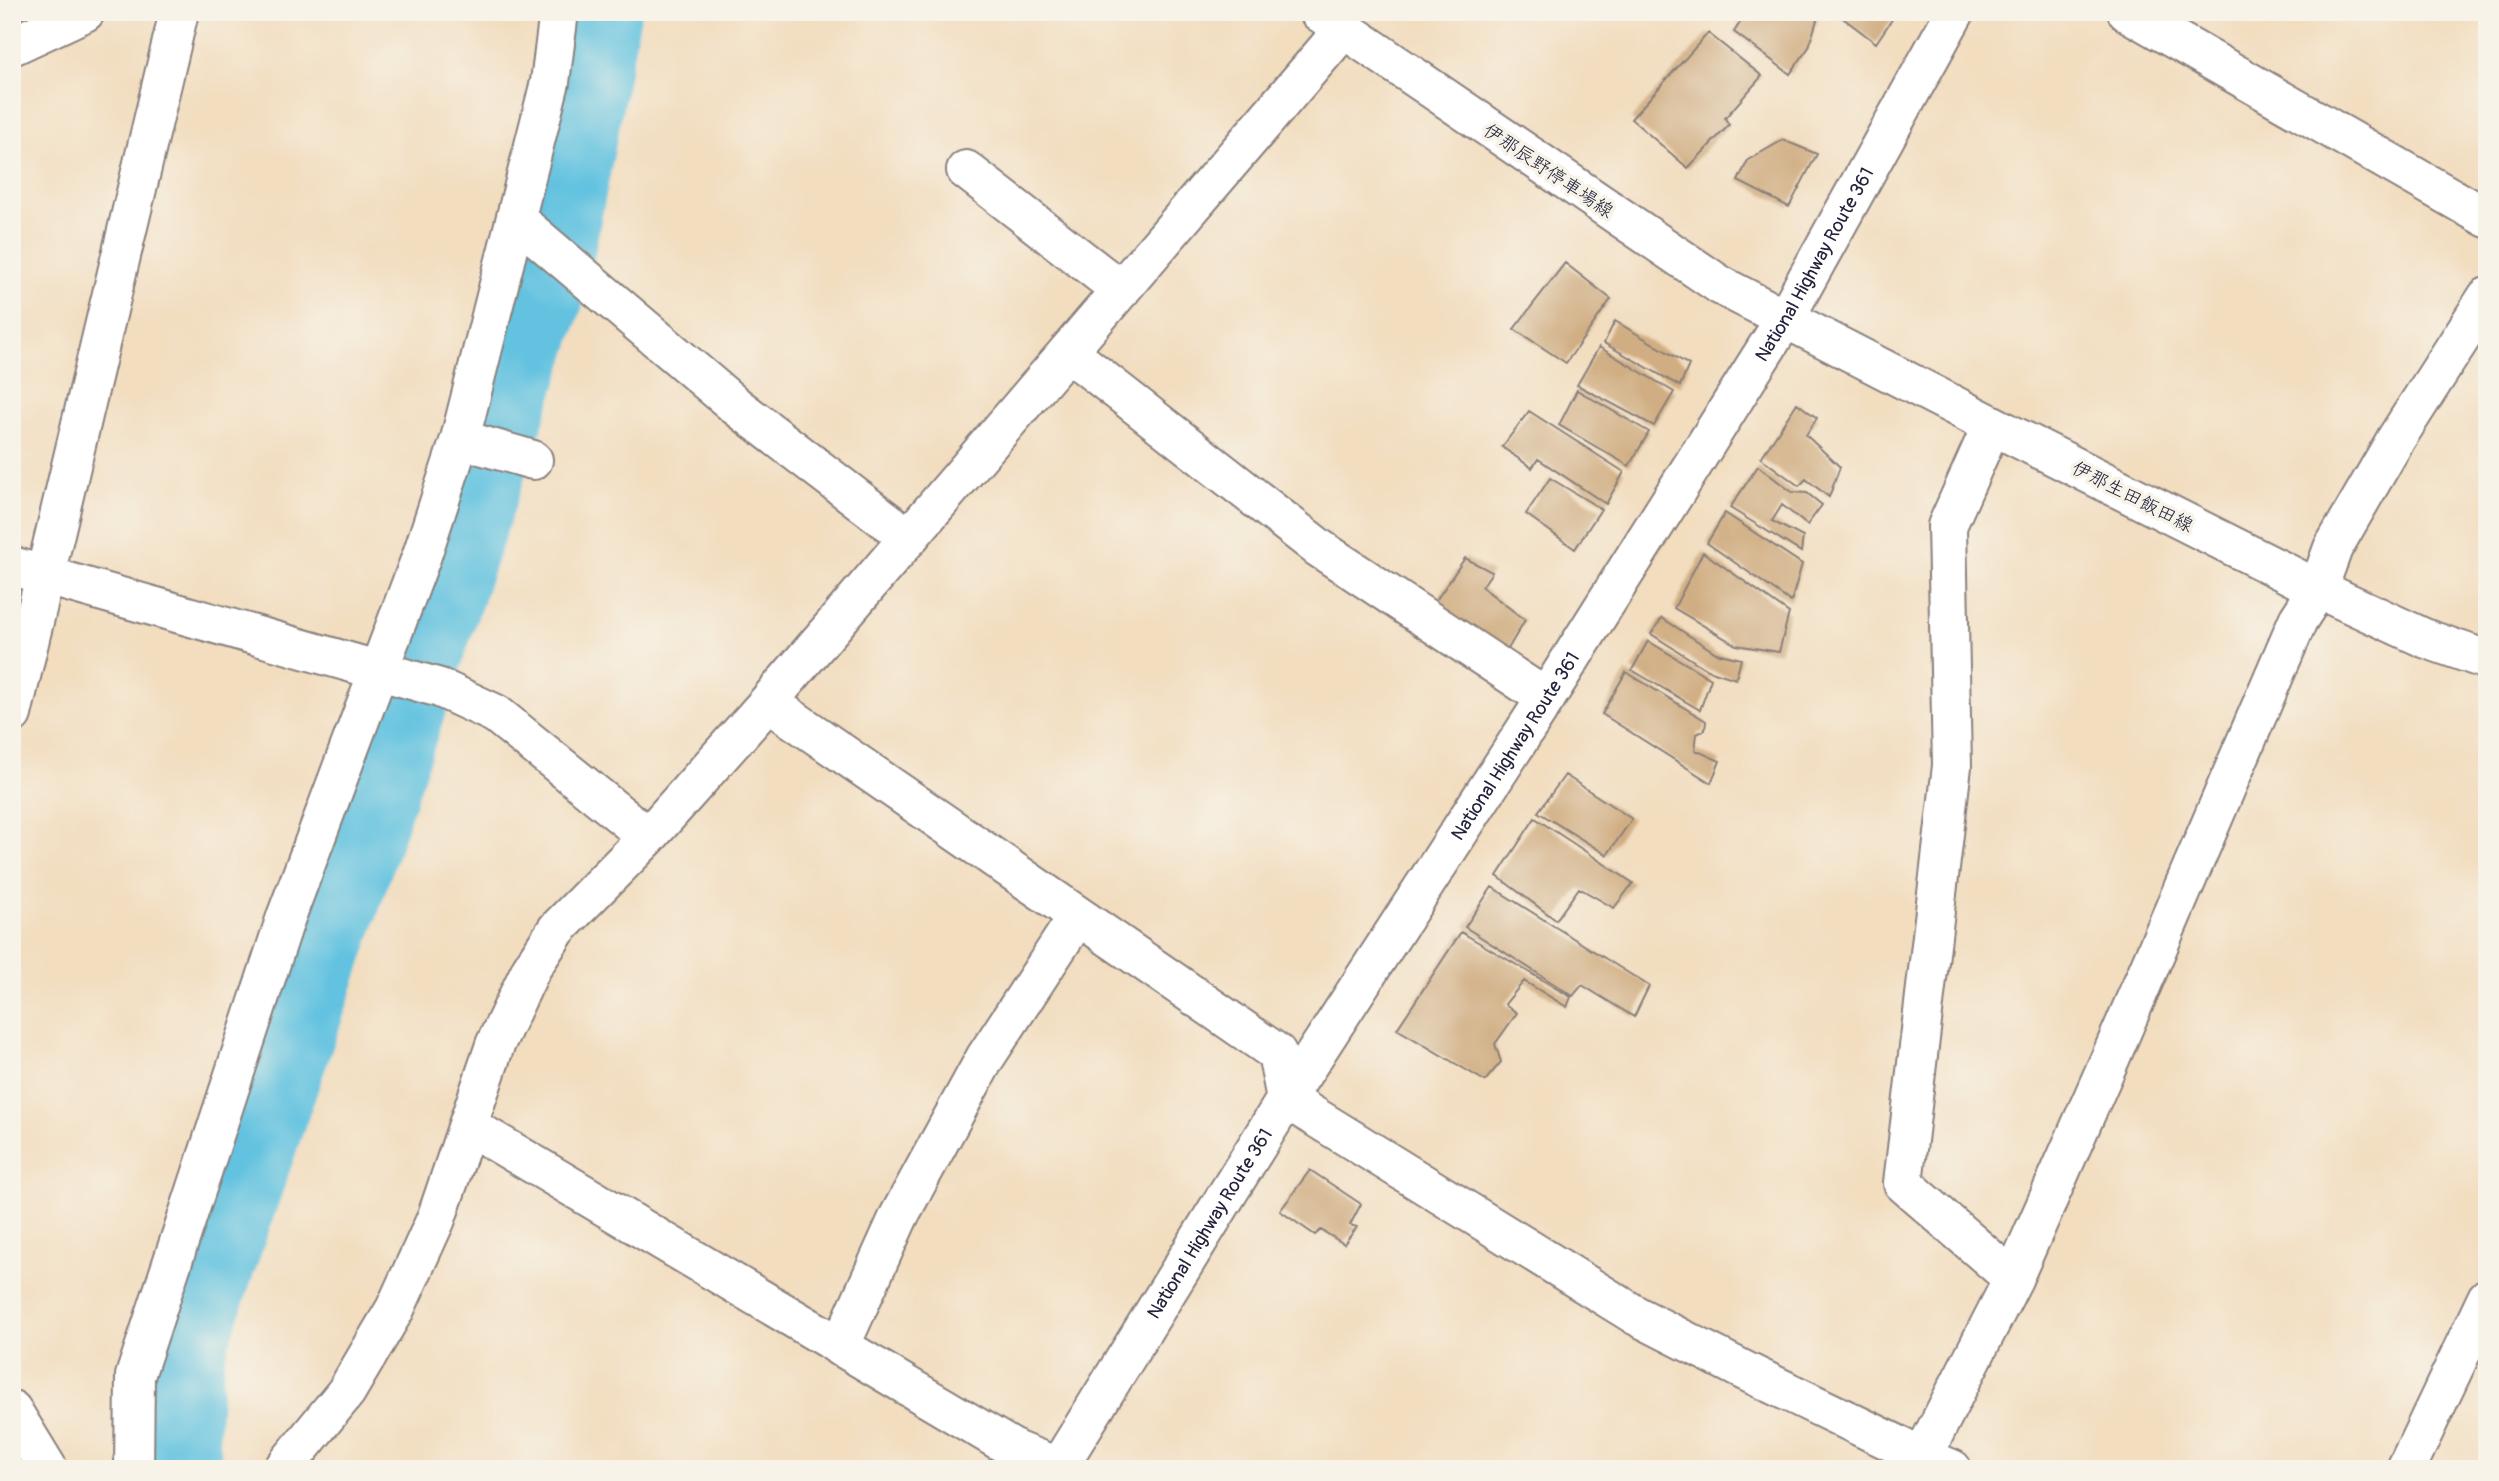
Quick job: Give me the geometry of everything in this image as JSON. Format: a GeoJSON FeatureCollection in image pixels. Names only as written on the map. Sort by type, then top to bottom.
{"type":"FeatureCollection","features":[{"type":"Feature","properties":{"kind":"main road"},"geometry":{"type":"LineString","coordinates":[[12,46],[85,12]]}},
{"type":"Feature","properties":{"kind":"main road"},"geometry":{"type":"LineString","coordinates":[[12,714],[29,571],[179,12]]}},
{"type":"Feature","properties":{"kind":"main road"},"geometry":{"type":"LineString","coordinates":[[134,1469],[135,1376],[286,917],[422,555],[460,439],[550,82],[559,12]]}},
{"type":"Feature","properties":{"kind":"main road","name":"National Highway Route 361"},"geometry":{"type":"LineString","coordinates":[[1059,1468],[1286,1099],[1546,698],[1784,320],[1955,12]]}},
{"type":"Feature","properties":{"kind":"main road"},"geometry":{"type":"LineString","coordinates":[[2127,12],[2487,218]]}},
{"type":"Feature","properties":{"kind":"main road"},"geometry":{"type":"LineString","coordinates":[[288,1467],[346,1392],[395,1309],[436,1219],[495,1045],[531,969],[557,929],[648,837],[768,702],[1121,290],[1331,21]]}},
{"type":"Feature","properties":{"kind":"main road","name":"伊那辰野停車場線"},"geometry":{"type":"LineString","coordinates":[[1331,21],[1720,285],[1784,320]]}},
{"type":"Feature","properties":{"kind":"main road"},"geometry":{"type":"LineString","coordinates":[[966,170],[1121,290]]}},
{"type":"Feature","properties":{"kind":"main road"},"geometry":{"type":"LineString","coordinates":[[517,220],[736,406],[909,538]]}},
{"type":"Feature","properties":{"kind":"main road"},"geometry":{"type":"LineString","coordinates":[[768,702],[1277,1053],[1286,1099],[1637,1316],[1930,1465],[2110,1059],[2298,620],[2318,589],[2333,548],[2396,439],[2487,297]]}},
{"type":"Feature","properties":{"kind":"main road","name":"伊那生田飯田線"},"geometry":{"type":"LineString","coordinates":[[1784,320],[2318,589],[2424,638],[2487,660]]}},
{"type":"Feature","properties":{"kind":"main road"},"geometry":{"type":"LineString","coordinates":[[1068,352],[1319,548],[1546,698]]}},
{"type":"Feature","properties":{"kind":"main road"},"geometry":{"type":"LineString","coordinates":[[1992,425],[1947,526],[1952,766],[1903,1183],[2013,1279]]}},
{"type":"Feature","properties":{"kind":"main road"},"geometry":{"type":"LineString","coordinates":[[460,439],[533,460]]}},
{"type":"Feature","properties":{"kind":"main road"},"geometry":{"type":"LineString","coordinates":[[29,571],[440,688],[496,715],[648,837]]}},
{"type":"Feature","properties":{"kind":"main road"},"geometry":{"type":"LineString","coordinates":[[840,1347],[899,1216],[985,1058],[1078,916]]}},
{"type":"Feature","properties":{"kind":"main road"},"geometry":{"type":"LineString","coordinates":[[469,1126],[1017,1451],[1059,1468]]}},
{"type":"Feature","properties":{"kind":"main road"},"geometry":{"type":"LineString","coordinates":[[2406,1469],[2487,1298]]}},
{"type":"Feature","properties":{"kind":"main road"},"geometry":{"type":"LineString","coordinates":[[12,1410],[48,1469]]}},
{"type":"Feature","properties":{"kind":"building"},"geometry":{"type":"Polygon","coordinates":[[[1747,12],[1811,12],[1818,16],[1809,47],[1790,74],[1734,32],[1747,12]]]}},
{"type":"Feature","properties":{"kind":"building"},"geometry":{"type":"Polygon","coordinates":[[[1835,12],[1897,12],[1876,43],[1835,12]]]}},
{"type":"Feature","properties":{"kind":"building"},"geometry":{"type":"Polygon","coordinates":[[[1708,33],[1762,76],[1725,118],[1729,125],[1688,168],[1631,119],[1708,33]]]}},
{"type":"Feature","properties":{"kind":"building"},"geometry":{"type":"Polygon","coordinates":[[[1783,140],[1817,154],[1789,207],[1738,181],[1748,160],[1783,140]]]}},
{"type":"Feature","properties":{"kind":"building"},"geometry":{"type":"Polygon","coordinates":[[[1565,263],[1611,299],[1566,363],[1514,329],[1565,263]]]}},
{"type":"Feature","properties":{"kind":"building"},"geometry":{"type":"Polygon","coordinates":[[[1615,321],[1689,365],[1680,386],[1604,343],[1615,321]]]}},
{"type":"Feature","properties":{"kind":"building"},"geometry":{"type":"Polygon","coordinates":[[[1599,347],[1674,392],[1654,426],[1577,385],[1599,347]]]}},
{"type":"Feature","properties":{"kind":"building"},"geometry":{"type":"Polygon","coordinates":[[[1577,390],[1649,432],[1629,466],[1559,425],[1577,390]]]}},
{"type":"Feature","properties":{"kind":"building"},"geometry":{"type":"Polygon","coordinates":[[[1797,403],[1817,418],[1806,435],[1840,467],[1829,497],[1806,479],[1799,486],[1761,458],[1797,403]]]}},
{"type":"Feature","properties":{"kind":"building"},"geometry":{"type":"Polygon","coordinates":[[[1529,411],[1624,472],[1606,504],[1538,459],[1532,468],[1502,447],[1529,411]]]}},
{"type":"Feature","properties":{"kind":"building"},"geometry":{"type":"Polygon","coordinates":[[[1758,466],[1792,492],[1807,493],[1822,505],[1807,525],[1782,505],[1772,521],[1803,537],[1801,552],[1730,508],[1758,466]]]}},
{"type":"Feature","properties":{"kind":"building"},"geometry":{"type":"Polygon","coordinates":[[[1550,478],[1601,509],[1575,549],[1526,514],[1550,478]]]}},
{"type":"Feature","properties":{"kind":"building"},"geometry":{"type":"Polygon","coordinates":[[[1725,513],[1802,564],[1791,602],[1707,543],[1725,513]]]}},
{"type":"Feature","properties":{"kind":"building"},"geometry":{"type":"Polygon","coordinates":[[[1703,552],[1789,613],[1779,652],[1736,645],[1674,608],[1703,552]]]}},
{"type":"Feature","properties":{"kind":"building"},"geometry":{"type":"Polygon","coordinates":[[[1465,558],[1492,572],[1482,587],[1525,620],[1505,654],[1435,602],[1465,558]]]}},
{"type":"Feature","properties":{"kind":"building"},"geometry":{"type":"Polygon","coordinates":[[[1662,618],[1716,653],[1741,659],[1736,679],[1708,670],[1651,634],[1662,618]]]}},
{"type":"Feature","properties":{"kind":"building"},"geometry":{"type":"Polygon","coordinates":[[[1648,641],[1711,679],[1700,710],[1632,670],[1648,641]]]}},
{"type":"Feature","properties":{"kind":"building"},"geometry":{"type":"Polygon","coordinates":[[[1626,672],[1706,721],[1705,730],[1697,734],[1695,750],[1720,761],[1711,783],[1602,714],[1626,672]]]}},
{"type":"Feature","properties":{"kind":"building"},"geometry":{"type":"Polygon","coordinates":[[[1565,775],[1632,819],[1607,855],[1538,812],[1565,775]]]}},
{"type":"Feature","properties":{"kind":"building"},"geometry":{"type":"Polygon","coordinates":[[[1535,818],[1633,883],[1614,908],[1579,888],[1556,920],[1497,876],[1535,818]]]}},
{"type":"Feature","properties":{"kind":"building"},"geometry":{"type":"Polygon","coordinates":[[[1492,887],[1649,986],[1634,1017],[1582,985],[1573,996],[1465,927],[1492,887]]]}},
{"type":"Feature","properties":{"kind":"building"},"geometry":{"type":"Polygon","coordinates":[[[1461,932],[1571,997],[1567,1007],[1524,981],[1505,1004],[1517,1013],[1495,1044],[1501,1062],[1485,1081],[1397,1029],[1461,932]]]}},
{"type":"Feature","properties":{"kind":"building"},"geometry":{"type":"Polygon","coordinates":[[[1310,1170],[1361,1204],[1350,1225],[1357,1227],[1344,1244],[1321,1230],[1315,1235],[1280,1211],[1310,1170]]]}},
{"type":"Feature","properties":{"kind":"waterway"},"geometry":{"type":"LineString","coordinates":[[183,1469],[179,1437],[185,1351],[306,1003],[548,284],[601,12]]}}]}
